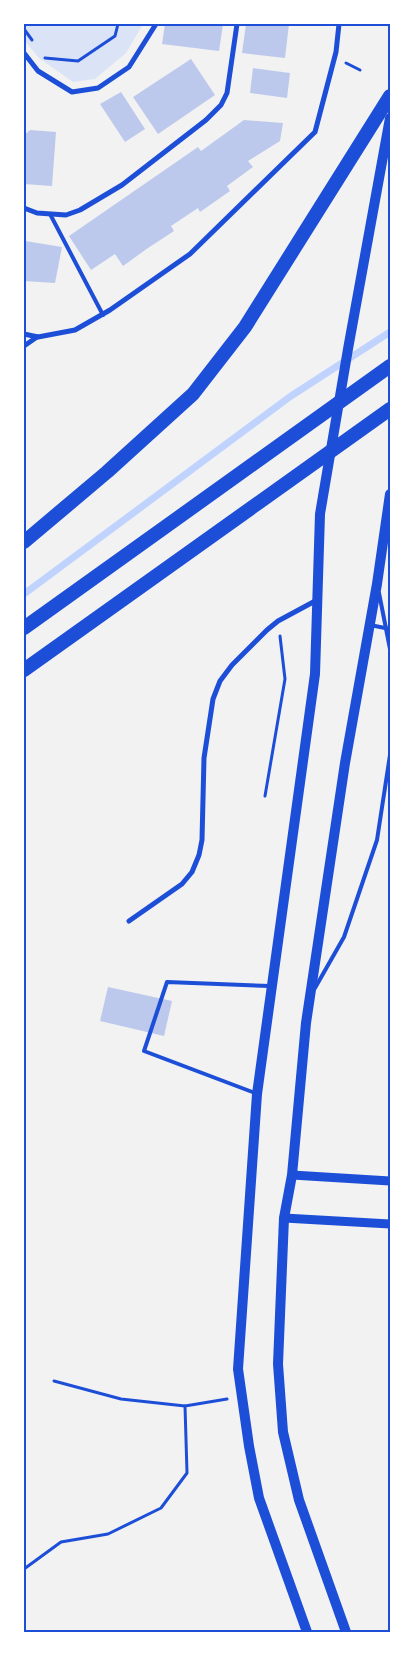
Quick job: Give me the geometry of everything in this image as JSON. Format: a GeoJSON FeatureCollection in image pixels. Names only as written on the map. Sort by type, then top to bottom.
{"type":"FeatureCollection","features":[{"type":"Feature","properties":{"kind":"highway"},"geometry":{"type":"LineString","coordinates":[[24,542],[107,472],[193,394],[245,327],[390,96]]}},
{"type":"Feature","properties":{"kind":"highway"},"geometry":{"type":"LineString","coordinates":[[24,628],[390,366]]}},
{"type":"Feature","properties":{"kind":"highway"},"geometry":{"type":"LineString","coordinates":[[24,670],[390,409]]}},
{"type":"Feature","properties":{"kind":"main road"},"geometry":{"type":"LineString","coordinates":[[307,1632],[260,1498],[238,1370],[257,1094],[315,674],[320,514],[390,118]]}},
{"type":"Feature","properties":{"kind":"main road"},"geometry":{"type":"LineString","coordinates":[[346,1632],[299,1500],[283,1432],[278,1364],[284,1218],[292,1176],[310,997],[345,763],[390,502]]}},
{"type":"Feature","properties":{"kind":"street"},"geometry":{"type":"LineString","coordinates":[[24,53],[38,71],[72,92],[98,88],[129,67],[156,24]]}},
{"type":"Feature","properties":{"kind":"street"},"geometry":{"type":"LineString","coordinates":[[24,208],[37,213],[66,215],[80,210],[122,185],[206,120],[221,105],[227,93],[237,24]]}},
{"type":"Feature","properties":{"kind":"street"},"geometry":{"type":"LineString","coordinates":[[24,346],[38,337],[75,330],[103,315],[190,254],[315,132],[336,52],[340,24]]}},
{"type":"Feature","properties":{"kind":"street"},"geometry":{"type":"LineString","coordinates":[[24,334],[38,337]]}},
{"type":"Feature","properties":{"kind":"street"},"geometry":{"type":"LineString","coordinates":[[129,921],[182,884],[192,872],[199,855],[202,840],[204,758],[213,699],[220,681],[232,665],[267,630],[278,621],[317,600]]}},
{"type":"Feature","properties":{"kind":"street"},"geometry":{"type":"LineString","coordinates":[[292,1176],[390,1182]]}},
{"type":"Feature","properties":{"kind":"street"},"geometry":{"type":"LineString","coordinates":[[284,1218],[390,1224]]}},
{"type":"Feature","properties":{"kind":"lane"},"geometry":{"type":"LineString","coordinates":[[50,214],[103,315]]}},
{"type":"Feature","properties":{"kind":"lane"},"geometry":{"type":"LineString","coordinates":[[376,584],[388,628],[390,649]]}},
{"type":"Feature","properties":{"kind":"lane"},"geometry":{"type":"LineString","coordinates":[[369,624],[388,628]]}},
{"type":"Feature","properties":{"kind":"lane"},"geometry":{"type":"LineString","coordinates":[[310,997],[344,937],[377,840],[390,755]]}},
{"type":"Feature","properties":{"kind":"lane"},"geometry":{"type":"LineString","coordinates":[[257,1094],[144,1051],[167,982],[272,986]]}},
{"type":"Feature","properties":{"kind":"path"},"geometry":{"type":"LineString","coordinates":[[40,50],[45,58],[78,62],[115,36],[118,24]]}},
{"type":"Feature","properties":{"kind":"path"},"geometry":{"type":"LineString","coordinates":[[24,29],[34,43]]}},
{"type":"Feature","properties":{"kind":"path"},"geometry":{"type":"LineString","coordinates":[[266,796],[285,678],[278,621]]}},
{"type":"Feature","properties":{"kind":"path"},"geometry":{"type":"LineString","coordinates":[[54,1382],[121,1399],[185,1406],[242,1397]]}},
{"type":"Feature","properties":{"kind":"path"},"geometry":{"type":"LineString","coordinates":[[24,1569],[61,1542],[108,1534],[161,1508],[187,1473],[185,1406]]}},
{"type":"Feature","properties":{"kind":"shaded area"},"geometry":{"type":"Polygon","coordinates":[[[24,24],[143,24],[126,53],[95,79],[73,82],[39,58],[24,40],[24,24]]]}},
{"type":"Feature","properties":{"kind":"building"},"geometry":{"type":"Polygon","coordinates":[[[165,24],[223,24],[219,51],[162,44],[165,24]]]}},
{"type":"Feature","properties":{"kind":"building"},"geometry":{"type":"Polygon","coordinates":[[[246,24],[289,24],[285,58],[242,53],[246,24]]]}},
{"type":"Feature","properties":{"kind":"building"},"geometry":{"type":"Polygon","coordinates":[[[191,59],[215,95],[158,134],[133,97],[191,59]]]}},
{"type":"Feature","properties":{"kind":"building"},"geometry":{"type":"Polygon","coordinates":[[[253,68],[290,73],[287,98],[250,93],[253,68]]]}},
{"type":"Feature","properties":{"kind":"building"},"geometry":{"type":"Polygon","coordinates":[[[121,92],[145,129],[125,142],[100,104],[121,92]]]}},
{"type":"Feature","properties":{"kind":"building"},"geometry":{"type":"Polygon","coordinates":[[[244,120],[283,123],[280,141],[248,161],[253,167],[227,186],[230,191],[200,212],[198,208],[171,226],[174,231],[123,266],[115,254],[91,270],[69,236],[198,147],[201,151],[244,120]]]}},
{"type":"Feature","properties":{"kind":"building"},"geometry":{"type":"Polygon","coordinates":[[[30,130],[56,132],[52,186],[24,184],[24,135],[30,130]]]}},
{"type":"Feature","properties":{"kind":"building"},"geometry":{"type":"Polygon","coordinates":[[[25,241],[62,247],[55,283],[24,281],[25,241]]]}},
{"type":"Feature","properties":{"kind":"building"},"geometry":{"type":"Polygon","coordinates":[[[108,987],[172,1001],[164,1036],[100,1021],[108,987]]]}},
{"type":"Feature","properties":{"kind":"waterway"},"geometry":{"type":"LineString","coordinates":[[24,594],[291,396],[390,332]]}}]}
